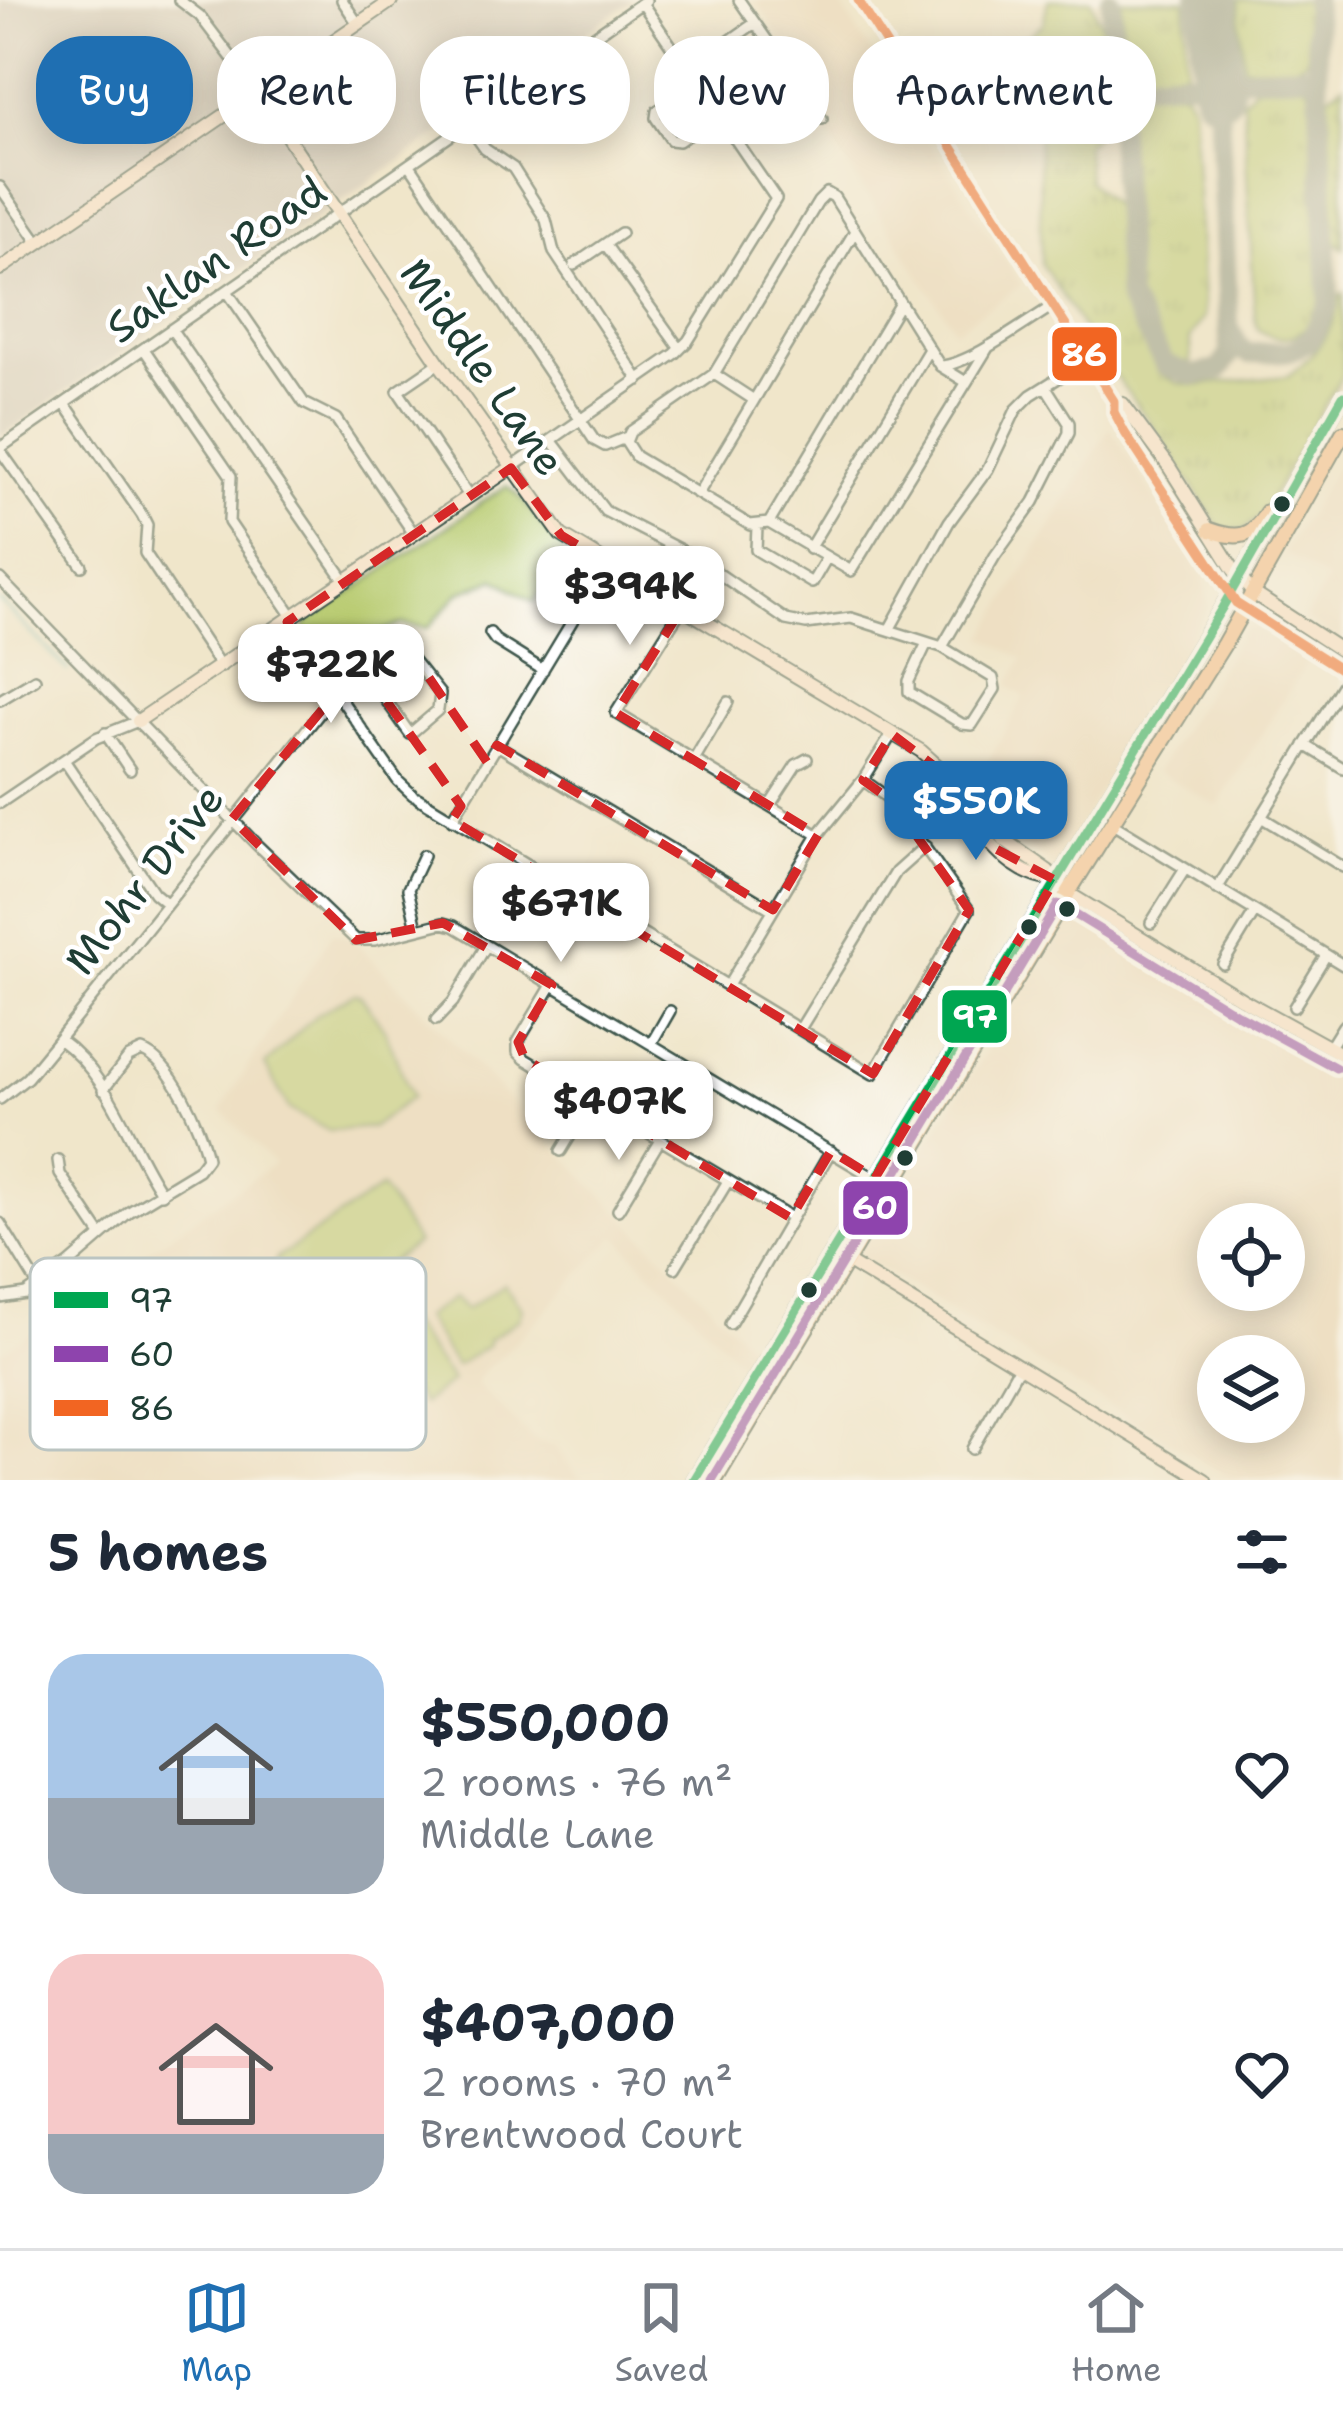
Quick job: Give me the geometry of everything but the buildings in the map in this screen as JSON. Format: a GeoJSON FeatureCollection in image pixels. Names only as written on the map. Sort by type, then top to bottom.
{"type":"FeatureCollection","features":[{"type":"Feature","properties":{"kind":"main road"},"geometry":{"type":"LineString","coordinates":[[341,36],[393,0]]}},
{"type":"Feature","properties":{"kind":"main road"},"geometry":{"type":"LineString","coordinates":[[858,0],[1114,401],[1125,434],[1229,596],[1343,671]]}},
{"type":"Feature","properties":{"kind":"main road"},"geometry":{"type":"LineString","coordinates":[[0,269],[217,119]]}},
{"type":"Feature","properties":{"kind":"main road","name":"Middle Lane"},"geometry":{"type":"LineString","coordinates":[[292,144],[561,535],[935,762],[969,794],[1005,842],[1048,871],[1068,893],[1343,1055]]}},
{"type":"Feature","properties":{"kind":"main road"},"geometry":{"type":"LineString","coordinates":[[1114,401],[1123,404],[1168,466],[1253,593],[1343,652]]}},
{"type":"Feature","properties":{"kind":"main road"},"geometry":{"type":"LineString","coordinates":[[694,1480],[1240,578],[1341,401]]}},
{"type":"Feature","properties":{"kind":"main road"},"geometry":{"type":"LineString","coordinates":[[1323,470],[1320,459],[1341,401]]}},
{"type":"Feature","properties":{"kind":"main road"},"geometry":{"type":"LineString","coordinates":[[715,1480],[1244,610],[1343,433]]}},
{"type":"Feature","properties":{"kind":"main road"},"geometry":{"type":"LineString","coordinates":[[1125,434],[1137,436],[1156,461],[1168,466]]}},
{"type":"Feature","properties":{"kind":"main road"},"geometry":{"type":"LineString","coordinates":[[1210,530],[1238,537],[1254,531],[1303,449],[1314,447]]}},
{"type":"Feature","properties":{"kind":"main road"},"geometry":{"type":"LineString","coordinates":[[138,721],[511,467]]}},
{"type":"Feature","properties":{"kind":"main road"},"geometry":{"type":"LineString","coordinates":[[830,1251],[1205,1480]]}},
{"type":"Feature","properties":{"kind":"street"},"geometry":{"type":"LineString","coordinates":[[179,0],[200,16],[217,38]]}},
{"type":"Feature","properties":{"kind":"street"},"geometry":{"type":"LineString","coordinates":[[342,0],[358,25]]}},
{"type":"Feature","properties":{"kind":"street"},"geometry":{"type":"LineString","coordinates":[[739,0],[763,36]]}},
{"type":"Feature","properties":{"kind":"street"},"geometry":{"type":"LineString","coordinates":[[644,1],[666,36]]}},
{"type":"Feature","properties":{"kind":"street","name":"Saklan Road"},"geometry":{"type":"LineString","coordinates":[[594,36],[644,1]]}},
{"type":"Feature","properties":{"kind":"street"},"geometry":{"type":"LineString","coordinates":[[736,36],[754,23]]}},
{"type":"Feature","properties":{"kind":"street","name":"Saklan Road"},"geometry":{"type":"LineString","coordinates":[[0,449],[438,144]]}},
{"type":"Feature","properties":{"kind":"street"},"geometry":{"type":"LineString","coordinates":[[481,144],[513,168],[546,220],[554,252],[639,380]]}},
{"type":"Feature","properties":{"kind":"street"},"geometry":{"type":"LineString","coordinates":[[511,467],[680,350],[776,199],[738,144]]}},
{"type":"Feature","properties":{"kind":"street"},"geometry":{"type":"LineString","coordinates":[[410,164],[490,280],[503,308],[600,445],[627,436],[714,374],[823,195],[830,194],[940,366],[966,382]]}},
{"type":"Feature","properties":{"kind":"street"},"geometry":{"type":"LineString","coordinates":[[0,187],[39,243]]}},
{"type":"Feature","properties":{"kind":"street"},"geometry":{"type":"LineString","coordinates":[[698,494],[855,231]]}},
{"type":"Feature","properties":{"kind":"street"},"geometry":{"type":"LineString","coordinates":[[574,266],[621,233]]}},
{"type":"Feature","properties":{"kind":"street"},"geometry":{"type":"LineString","coordinates":[[604,244],[680,350]]}},
{"type":"Feature","properties":{"kind":"street"},"geometry":{"type":"LineString","coordinates":[[227,291],[304,403],[336,419],[414,534]]}},
{"type":"Feature","properties":{"kind":"street"},"geometry":{"type":"LineString","coordinates":[[627,436],[635,457],[757,527],[769,524],[900,303]]}},
{"type":"Feature","properties":{"kind":"street"},"geometry":{"type":"LineString","coordinates":[[940,366],[989,346],[1053,306]]}},
{"type":"Feature","properties":{"kind":"street"},"geometry":{"type":"LineString","coordinates":[[172,330],[346,582]]}},
{"type":"Feature","properties":{"kind":"street"},"geometry":{"type":"LineString","coordinates":[[769,524],[848,571],[858,566],[989,346]]}},
{"type":"Feature","properties":{"kind":"street"},"geometry":{"type":"LineString","coordinates":[[144,349],[231,476],[229,522],[332,688],[415,797],[873,1074],[969,910],[892,801],[863,780]]}},
{"type":"Feature","properties":{"kind":"street"},"geometry":{"type":"LineString","coordinates":[[809,549],[929,350]]}},
{"type":"Feature","properties":{"kind":"street"},"geometry":{"type":"LineString","coordinates":[[889,630],[949,522],[984,476],[1016,410],[1087,360]]}},
{"type":"Feature","properties":{"kind":"street"},"geometry":{"type":"LineString","coordinates":[[439,363],[398,391],[470,496]]}},
{"type":"Feature","properties":{"kind":"street"},"geometry":{"type":"LineString","coordinates":[[714,374],[754,400]]}},
{"type":"Feature","properties":{"kind":"street"},"geometry":{"type":"LineString","coordinates":[[942,647],[994,556],[1034,502],[1069,433],[1069,423],[1046,387]]}},
{"type":"Feature","properties":{"kind":"street"},"geometry":{"type":"LineString","coordinates":[[65,404],[142,515],[147,525],[145,554],[221,667]]}},
{"type":"Feature","properties":{"kind":"street"},"geometry":{"type":"LineString","coordinates":[[551,440],[605,511],[696,558],[787,620],[806,624],[851,618],[942,647],[995,681],[994,692],[972,725],[958,722],[909,692],[909,681],[926,645]]}},
{"type":"Feature","properties":{"kind":"street"},"geometry":{"type":"LineString","coordinates":[[0,449],[82,566]]}},
{"type":"Feature","properties":{"kind":"street"},"geometry":{"type":"LineString","coordinates":[[757,527],[756,550],[812,584],[826,559]]}},
{"type":"Feature","properties":{"kind":"street"},"geometry":{"type":"LineString","coordinates":[[452,820],[606,565]]}},
{"type":"Feature","properties":{"kind":"street"},"geometry":{"type":"LineString","coordinates":[[0,579],[335,924],[356,940],[375,940],[443,923],[454,926],[890,1188]]}},
{"type":"Feature","properties":{"kind":"street"},"geometry":{"type":"LineString","coordinates":[[682,608],[616,713],[818,836]]}},
{"type":"Feature","properties":{"kind":"street"},"geometry":{"type":"LineString","coordinates":[[490,633],[543,670]]}},
{"type":"Feature","properties":{"kind":"street"},"geometry":{"type":"LineString","coordinates":[[332,688],[361,665],[400,650],[412,653],[440,694],[438,710],[410,734],[361,665]]}},
{"type":"Feature","properties":{"kind":"street"},"geometry":{"type":"LineString","coordinates":[[0,700],[35,680]]}},
{"type":"Feature","properties":{"kind":"street"},"geometry":{"type":"LineString","coordinates":[[1217,889],[1343,684]]}},
{"type":"Feature","properties":{"kind":"street","name":"Mohr Drive"},"geometry":{"type":"LineString","coordinates":[[0,1100],[27,1078],[59,1040],[332,688]]}},
{"type":"Feature","properties":{"kind":"street"},"geometry":{"type":"LineString","coordinates":[[694,760],[728,702]]}},
{"type":"Feature","properties":{"kind":"street"},"geometry":{"type":"LineString","coordinates":[[1,799],[106,734],[138,721]]}},
{"type":"Feature","properties":{"kind":"street"},"geometry":{"type":"LineString","coordinates":[[106,734],[130,770]]}},
{"type":"Feature","properties":{"kind":"street"},"geometry":{"type":"LineString","coordinates":[[729,984],[818,836],[892,734]]}},
{"type":"Feature","properties":{"kind":"street"},"geometry":{"type":"LineString","coordinates":[[497,745],[773,910]]}},
{"type":"Feature","properties":{"kind":"street"},"geometry":{"type":"LineString","coordinates":[[1305,745],[1343,768]]}},
{"type":"Feature","properties":{"kind":"street"},"geometry":{"type":"LineString","coordinates":[[770,805],[796,765],[807,759]]}},
{"type":"Feature","properties":{"kind":"street"},"geometry":{"type":"LineString","coordinates":[[64,760],[166,903]]}},
{"type":"Feature","properties":{"kind":"street"},"geometry":{"type":"LineString","coordinates":[[1262,817],[1343,867]]}},
{"type":"Feature","properties":{"kind":"street"},"geometry":{"type":"LineString","coordinates":[[1111,823],[1343,965]]}},
{"type":"Feature","properties":{"kind":"street"},"geometry":{"type":"LineString","coordinates":[[800,1029],[896,872],[925,846]]}},
{"type":"Feature","properties":{"kind":"street"},"geometry":{"type":"LineString","coordinates":[[417,928],[407,889],[424,855]]}},
{"type":"Feature","properties":{"kind":"street"},"geometry":{"type":"LineString","coordinates":[[1151,923],[1185,869]]}},
{"type":"Feature","properties":{"kind":"street"},"geometry":{"type":"LineString","coordinates":[[1223,964],[1254,913]]}},
{"type":"Feature","properties":{"kind":"street"},"geometry":{"type":"LineString","coordinates":[[436,1020],[453,1002],[486,946]]}},
{"type":"Feature","properties":{"kind":"street"},"geometry":{"type":"LineString","coordinates":[[1294,1007],[1326,955]]}},
{"type":"Feature","properties":{"kind":"street"},"geometry":{"type":"LineString","coordinates":[[552,985],[518,1042],[518,1052],[791,1218]]}},
{"type":"Feature","properties":{"kind":"street"},"geometry":{"type":"LineString","coordinates":[[651,1043],[670,1011]]}},
{"type":"Feature","properties":{"kind":"street"},"geometry":{"type":"LineString","coordinates":[[1330,1047],[1343,1026]]}},
{"type":"Feature","properties":{"kind":"street"},"geometry":{"type":"LineString","coordinates":[[59,1040],[77,1053],[130,1128],[140,1162],[162,1194]]}},
{"type":"Feature","properties":{"kind":"street"},"geometry":{"type":"LineString","coordinates":[[75,1258],[129,1212],[198,1170],[207,1158],[186,1100],[155,1055],[142,1051],[129,1057],[103,1090]]}},
{"type":"Feature","properties":{"kind":"street"},"geometry":{"type":"LineString","coordinates":[[561,1151],[592,1100]]}},
{"type":"Feature","properties":{"kind":"street"},"geometry":{"type":"LineString","coordinates":[[618,1210],[660,1140]]}},
{"type":"Feature","properties":{"kind":"street"},"geometry":{"type":"LineString","coordinates":[[730,1324],[831,1151]]}},
{"type":"Feature","properties":{"kind":"street"},"geometry":{"type":"LineString","coordinates":[[58,1160],[60,1174],[100,1235]]}},
{"type":"Feature","properties":{"kind":"street"},"geometry":{"type":"LineString","coordinates":[[675,1268],[728,1181]]}},
{"type":"Feature","properties":{"kind":"street"},"geometry":{"type":"LineString","coordinates":[[0,1223],[30,1273]]}},
{"type":"Feature","properties":{"kind":"street"},"geometry":{"type":"LineString","coordinates":[[0,1298],[16,1298],[30,1290]]}},
{"type":"Feature","properties":{"kind":"street"},"geometry":{"type":"LineString","coordinates":[[972,1449],[1019,1366]]}},
{"type":"Feature","properties":{"kind":"highlighted area"},"geometry":{"type":"Polygon","coordinates":[[[511,468],[561,535],[682,608],[616,713],[818,835],[773,910],[497,745],[487,762],[408,647],[361,665],[461,806],[452,820],[873,1074],[969,910],[892,801],[863,780],[892,734],[950,778],[996,849],[1055,880],[875,1178],[831,1151],[791,1218],[525,1059],[518,1042],[552,985],[443,923],[356,940],[232,819],[335,694],[287,622],[511,468]]]}},
{"type":"Feature","properties":{"kind":"shaded area"},"geometry":{"type":"Polygon","coordinates":[[[0,0],[633,0],[581,36],[420,36],[420,144],[424,144],[0,437],[0,0]]]}},
{"type":"Feature","properties":{"kind":"shaded area"},"geometry":{"type":"Polygon","coordinates":[[[838,0],[861,36],[853,36],[853,144],[930,144],[1021,285],[955,330],[829,136],[829,36],[778,36],[757,2],[838,0]]]}},
{"type":"Feature","properties":{"kind":"shaded area"},"geometry":{"type":"Polygon","coordinates":[[[1110,427],[1203,576],[1208,608],[1054,868],[1011,838],[967,784],[983,770],[1024,696],[1007,686],[1023,659],[984,637],[1110,427]]]}},
{"type":"Feature","properties":{"kind":"shaded area"},"geometry":{"type":"Polygon","coordinates":[[[1343,455],[1342,642],[1305,619],[1328,580],[1284,553],[1343,455]]]}},
{"type":"Feature","properties":{"kind":"shaded area"},"geometry":{"type":"Polygon","coordinates":[[[1246,627],[1308,660],[1218,806],[1156,771],[1246,627]]]}},
{"type":"Feature","properties":{"kind":"shaded area"},"geometry":{"type":"Polygon","coordinates":[[[1074,910],[1330,1066],[1343,1045],[1343,1480],[1233,1480],[858,1255],[1074,910]]]}},
{"type":"Feature","properties":{"kind":"shaded area"},"geometry":{"type":"Polygon","coordinates":[[[332,933],[352,939],[758,1354],[748,1371],[616,1236],[476,1383],[534,1441],[555,1446],[581,1480],[0,1480],[0,1353],[30,1332],[30,1450],[426,1450],[426,1258],[138,1258],[274,1164],[221,1110],[332,933]]]}},
{"type":"Feature","properties":{"kind":"green space"},"geometry":{"type":"Polygon","coordinates":[[[1048,0],[1091,0],[1105,36],[1028,36],[1043,24],[1048,0]]]}},
{"type":"Feature","properties":{"kind":"green space"},"geometry":{"type":"Polygon","coordinates":[[[1121,0],[1185,0],[1186,70],[1156,74],[1156,36],[1123,36],[1121,0]]]}},
{"type":"Feature","properties":{"kind":"green space"},"geometry":{"type":"Polygon","coordinates":[[[1238,0],[1307,0],[1310,49],[1305,61],[1295,66],[1244,67],[1238,0]]]}},
{"type":"Feature","properties":{"kind":"green space"},"geometry":{"type":"Polygon","coordinates":[[[1343,84],[1343,248],[1334,241],[1328,96],[1343,84]]]}},
{"type":"Feature","properties":{"kind":"green space"},"geometry":{"type":"Polygon","coordinates":[[[1306,85],[1313,98],[1324,297],[1308,326],[1279,338],[1258,329],[1255,319],[1243,100],[1256,86],[1306,85]]]}},
{"type":"Feature","properties":{"kind":"green space"},"geometry":{"type":"Polygon","coordinates":[[[1156,90],[1185,92],[1192,105],[1204,317],[1190,339],[1191,364],[1182,366],[1168,359],[1134,300],[1125,144],[1156,144],[1156,90]]]}},
{"type":"Feature","properties":{"kind":"green space"},"geometry":{"type":"Polygon","coordinates":[[[1038,144],[1087,144],[1088,181],[1115,207],[1122,306],[1163,375],[1195,385],[1288,376],[1321,342],[1343,293],[1343,374],[1260,517],[1244,530],[1221,529],[1216,523],[1042,264],[1038,144]]]}},
{"type":"Feature","properties":{"kind":"green space"},"geometry":{"type":"Polygon","coordinates":[[[506,486],[565,550],[534,602],[496,579],[460,592],[428,628],[401,624],[319,657],[304,634],[305,624],[506,486]]]}},
{"type":"Feature","properties":{"kind":"green space"},"geometry":{"type":"Polygon","coordinates":[[[355,993],[385,1031],[412,1097],[373,1127],[329,1131],[289,1109],[265,1065],[316,1015],[355,993]]]}},
{"type":"Feature","properties":{"kind":"green space"},"geometry":{"type":"Polygon","coordinates":[[[381,1188],[417,1243],[396,1258],[278,1257],[381,1188]]]}},
{"type":"Feature","properties":{"kind":"green space"},"geometry":{"type":"Polygon","coordinates":[[[504,1283],[522,1308],[519,1319],[488,1340],[488,1346],[455,1366],[426,1316],[454,1297],[466,1309],[504,1283]]]}},
{"type":"Feature","properties":{"kind":"green space"},"geometry":{"type":"Polygon","coordinates":[[[426,1346],[452,1381],[426,1401],[426,1346]]]}},
{"type":"Feature","properties":{"kind":"waterway"},"geometry":{"type":"LineString","coordinates":[[0,601],[68,670]]}},
{"type":"Feature","properties":{"kind":"taxiway"},"geometry":{"type":"LineString","coordinates":[[1111,0],[1128,299],[1165,365],[1193,375],[1219,370],[1230,354],[1218,91]]}},
{"type":"Feature","properties":{"kind":"taxiway"},"geometry":{"type":"LineString","coordinates":[[1230,329],[1239,347],[1249,354],[1291,351],[1310,340],[1329,304],[1314,0]]}},
{"type":"Feature","properties":{"kind":"taxiway"},"geometry":{"type":"LineString","coordinates":[[1156,82],[1205,75],[1215,54],[1227,72],[1243,77],[1228,83],[1220,107]]}},
{"type":"Feature","properties":{"kind":"taxiway"},"geometry":{"type":"LineString","coordinates":[[1243,77],[1317,74]]}},
{"type":"Feature","properties":{"kind":"taxiway"},"geometry":{"type":"LineString","coordinates":[[1192,80],[1210,89],[1217,108]]}},
{"type":"Feature","properties":{"kind":"runway"},"geometry":{"type":"LineString","coordinates":[[1212,0],[1218,91]]}},
{"type":"Feature","properties":{"kind":"transit line","name":"86"},"geometry":{"type":"LineString","coordinates":[[858,0],[1114,401],[1125,433],[1236,603],[1343,671]]}},
{"type":"Feature","properties":{"kind":"transit line","name":"97"},"geometry":{"type":"LineString","coordinates":[[694,1480],[1222,608],[1343,396]]}},
{"type":"Feature","properties":{"kind":"transit line","name":"60"},"geometry":{"type":"LineString","coordinates":[[712,1480],[1058,904],[1237,1014],[1336,1068]]}}]}
